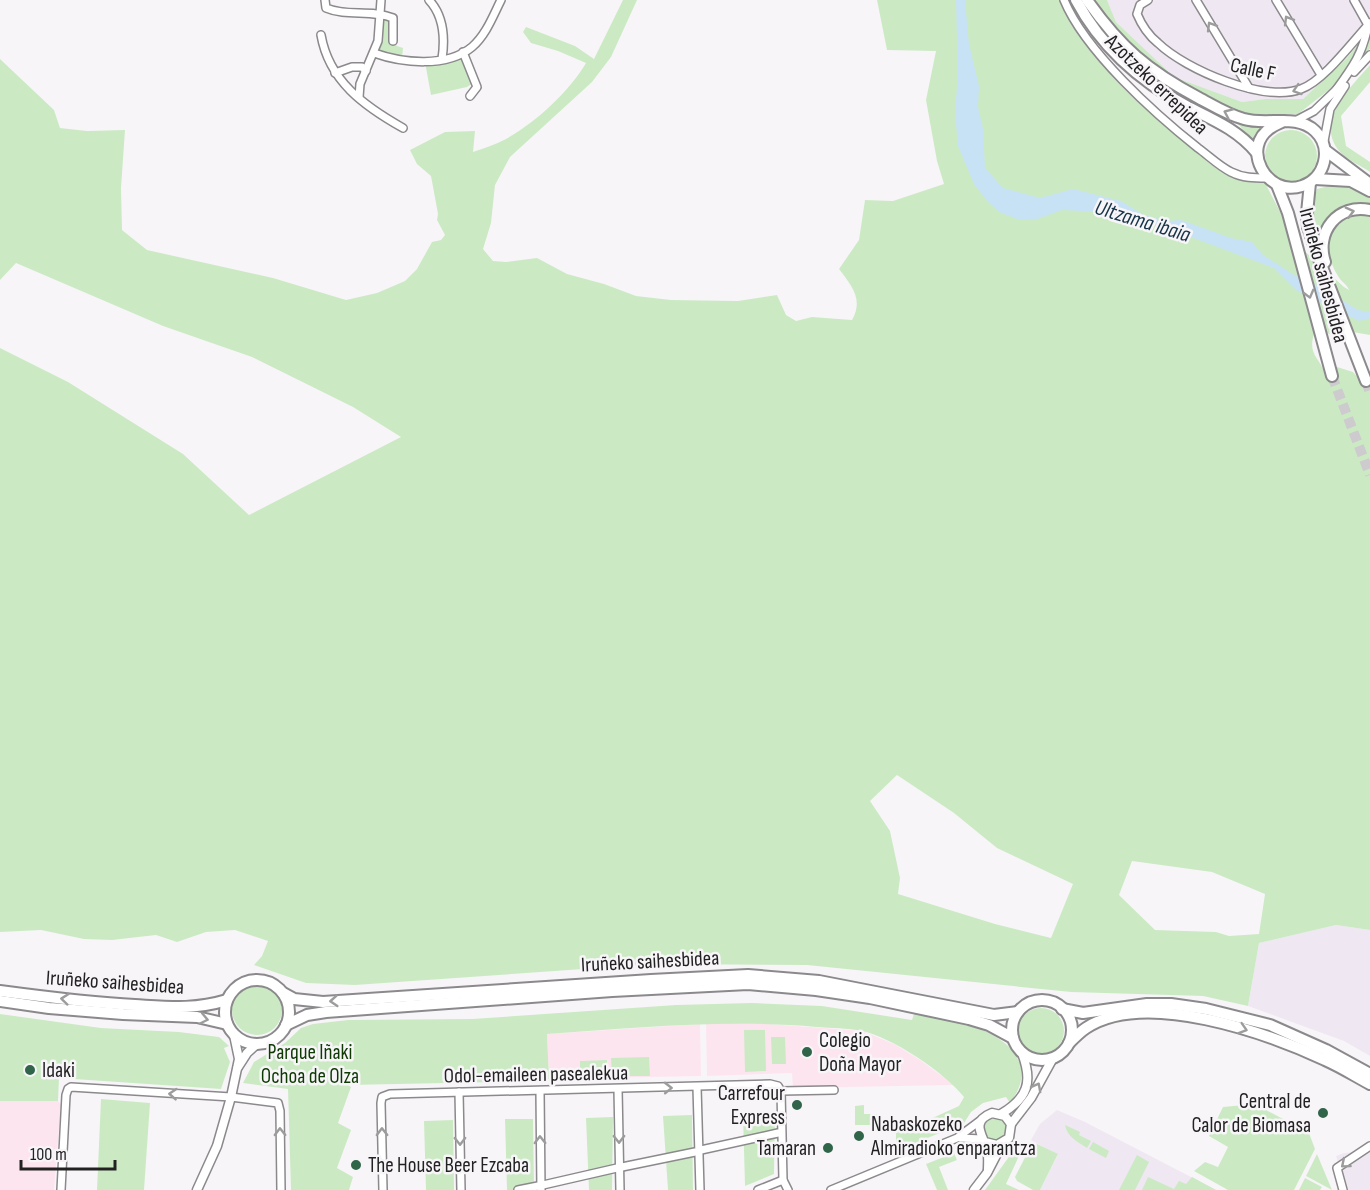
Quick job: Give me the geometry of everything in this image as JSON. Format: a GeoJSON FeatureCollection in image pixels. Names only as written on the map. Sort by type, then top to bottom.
{"type":"FeatureCollection","features":[{"type":"Feature","properties":{"kind":"highway"},"geometry":{"type":"LineString","coordinates":[[1076,0],[1084,16],[1108,47],[1142,79],[1186,106],[1233,130],[1257,153]]}},
{"type":"Feature","properties":{"kind":"highway"},"geometry":{"type":"LineString","coordinates":[[1087,0],[1118,40],[1167,82],[1244,119],[1260,123],[1290,121],[1305,124],[1316,132],[1324,147],[1370,184]]}},
{"type":"Feature","properties":{"kind":"highway"},"geometry":{"type":"LineString","coordinates":[[1290,121],[1271,127],[1261,139],[1257,153],[1259,166],[1267,178],[1277,185],[1294,188],[1312,181],[1323,164],[1324,147]]}},
{"type":"Feature","properties":{"kind":"highway","name":"Iruñeko saihesbidea"},"geometry":{"type":"LineString","coordinates":[[1366,381],[1307,220],[1312,181],[1351,181],[1370,191]]}},
{"type":"Feature","properties":{"kind":"highway","name":"Iruñeko saihesbidea"},"geometry":{"type":"LineString","coordinates":[[1277,185],[1288,213],[1332,376]]}},
{"type":"Feature","properties":{"kind":"highway"},"geometry":{"type":"LineString","coordinates":[[1322,261],[1324,238],[1333,219],[1353,209],[1370,210]]}},
{"type":"Feature","properties":{"kind":"highway","name":"Iruñeko saihesbidea"},"geometry":{"type":"LineString","coordinates":[[283,993],[294,999],[322,1002],[748,975],[819,981],[994,1015],[1018,1012]]}},
{"type":"Feature","properties":{"kind":"highway"},"geometry":{"type":"LineString","coordinates":[[249,981],[268,982],[283,993],[288,1003],[289,1014],[286,1025],[275,1039],[258,1044],[241,1040],[234,1035],[227,1024],[225,1008],[227,1000],[240,985],[249,981]]}},
{"type":"Feature","properties":{"kind":"highway","name":"Iruñeko saihesbidea"},"geometry":{"type":"LineString","coordinates":[[286,1025],[307,1015],[326,1012],[612,991],[748,984],[816,990],[881,1000],[969,1019],[989,1025],[1012,1038]]}},
{"type":"Feature","properties":{"kind":"highway","name":"Iruñeko saihesbidea"},"geometry":{"type":"LineString","coordinates":[[0,991],[107,1004],[179,1007],[205,1006],[227,1000]]}},
{"type":"Feature","properties":{"kind":"highway","name":"Iruñeko saihesbidea"},"geometry":{"type":"LineString","coordinates":[[0,1001],[49,1008],[197,1017],[227,1024]]}},
{"type":"Feature","properties":{"kind":"highway"},"geometry":{"type":"LineString","coordinates":[[1069,1043],[1071,1025],[1062,1009],[1054,1003],[1035,1001],[1018,1012],[1012,1029],[1012,1038],[1022,1053],[1037,1060],[1053,1058],[1060,1054],[1086,1027],[1109,1018],[1135,1013],[1182,1015],[1214,1020],[1269,1037],[1327,1060],[1370,1084]]}},
{"type":"Feature","properties":{"kind":"highway"},"geometry":{"type":"LineString","coordinates":[[1062,1009],[1083,1013],[1147,1004],[1171,1004],[1206,1009],[1270,1025],[1326,1050],[1370,1074]]}},
{"type":"Feature","properties":{"kind":"main road"},"geometry":{"type":"LineString","coordinates":[[197,1190],[217,1146],[231,1097],[238,1059],[234,1035]]}},
{"type":"Feature","properties":{"kind":"main road"},"geometry":{"type":"LineString","coordinates":[[237,1070],[247,1053],[258,1044]]}},
{"type":"Feature","properties":{"kind":"main road"},"geometry":{"type":"LineString","coordinates":[[1001,1114],[1016,1104],[1027,1086],[1028,1067],[1022,1053]]}},
{"type":"Feature","properties":{"kind":"main road"},"geometry":{"type":"LineString","coordinates":[[974,1190],[1002,1144],[1011,1134],[1011,1124],[1031,1098],[1053,1058]]}},
{"type":"Feature","properties":{"kind":"main road"},"geometry":{"type":"LineString","coordinates":[[988,1170],[988,1155],[979,1131],[983,1118],[992,1113],[1001,1114],[1011,1124]]}},
{"type":"Feature","properties":{"kind":"main road"},"geometry":{"type":"LineString","coordinates":[[984,1141],[993,1145],[1002,1144]]}},
{"type":"Feature","properties":{"kind":"street"},"geometry":{"type":"LineString","coordinates":[[325,0],[326,8],[335,12],[381,14],[393,18],[393,41]]}},
{"type":"Feature","properties":{"kind":"street"},"geometry":{"type":"LineString","coordinates":[[359,97],[360,84],[378,41],[381,0]]}},
{"type":"Feature","properties":{"kind":"street"},"geometry":{"type":"LineString","coordinates":[[429,0],[438,12],[441,24],[444,46],[442,59]]}},
{"type":"Feature","properties":{"kind":"street"},"geometry":{"type":"LineString","coordinates":[[374,53],[386,57],[424,62],[463,52],[472,46],[482,34],[501,0]]}},
{"type":"Feature","properties":{"kind":"street","name":"Azotzeko errepidea"},"geometry":{"type":"LineString","coordinates":[[1064,0],[1079,27],[1094,47],[1138,94],[1181,134],[1222,167],[1241,176],[1267,178]]}},
{"type":"Feature","properties":{"kind":"street","name":"Calle F"},"geometry":{"type":"LineString","coordinates":[[1148,0],[1140,5],[1137,14],[1144,28],[1173,55],[1220,79],[1249,87],[1287,93],[1307,86],[1322,75],[1369,24]]}},
{"type":"Feature","properties":{"kind":"street"},"geometry":{"type":"LineString","coordinates":[[1196,0],[1249,87]]}},
{"type":"Feature","properties":{"kind":"street"},"geometry":{"type":"LineString","coordinates":[[1276,0],[1322,75]]}},
{"type":"Feature","properties":{"kind":"street"},"geometry":{"type":"LineString","coordinates":[[1336,90],[1355,64],[1369,24],[1354,0]]}},
{"type":"Feature","properties":{"kind":"street"},"geometry":{"type":"LineString","coordinates":[[321,35],[327,60],[350,90],[372,109],[403,128]]}},
{"type":"Feature","properties":{"kind":"street"},"geometry":{"type":"LineString","coordinates":[[463,52],[477,87],[470,96]]}},
{"type":"Feature","properties":{"kind":"street"},"geometry":{"type":"LineString","coordinates":[[1290,121],[1314,111],[1370,55]]}},
{"type":"Feature","properties":{"kind":"street"},"geometry":{"type":"LineString","coordinates":[[336,73],[352,67],[366,71]]}},
{"type":"Feature","properties":{"kind":"street"},"geometry":{"type":"LineString","coordinates":[[1324,147],[1330,109],[1354,72]]}},
{"type":"Feature","properties":{"kind":"street"},"geometry":{"type":"LineString","coordinates":[[1241,176],[1253,174],[1259,166]]}},
{"type":"Feature","properties":{"kind":"street","name":"Odol-emaileen pasealekua"},"geometry":{"type":"LineString","coordinates":[[383,1190],[382,1097],[390,1094],[770,1084],[778,1086],[781,1091],[834,1090]]}},
{"type":"Feature","properties":{"kind":"street"},"geometry":{"type":"LineString","coordinates":[[61,1190],[66,1095],[71,1087],[231,1097],[278,1103],[282,1190]]}},
{"type":"Feature","properties":{"kind":"street"},"geometry":{"type":"LineString","coordinates":[[697,1087],[700,1190]]}},
{"type":"Feature","properties":{"kind":"street"},"geometry":{"type":"LineString","coordinates":[[618,1089],[620,1190]]}},
{"type":"Feature","properties":{"kind":"street"},"geometry":{"type":"LineString","coordinates":[[540,1091],[541,1187]]}},
{"type":"Feature","properties":{"kind":"street"},"geometry":{"type":"LineString","coordinates":[[781,1091],[783,1180],[788,1190]]}},
{"type":"Feature","properties":{"kind":"street"},"geometry":{"type":"LineString","coordinates":[[459,1092],[461,1190]]}},
{"type":"Feature","properties":{"kind":"street"},"geometry":{"type":"LineString","coordinates":[[831,1190],[957,1138],[983,1118]]}},
{"type":"Feature","properties":{"kind":"street"},"geometry":{"type":"LineString","coordinates":[[519,1190],[778,1133]]}},
{"type":"Feature","properties":{"kind":"street"},"geometry":{"type":"LineString","coordinates":[[957,1138],[984,1141]]}},
{"type":"Feature","properties":{"kind":"street"},"geometry":{"type":"LineString","coordinates":[[1343,1190],[1337,1168],[1370,1146]]}},
{"type":"Feature","properties":{"kind":"street"},"geometry":{"type":"LineString","coordinates":[[759,1190],[783,1180]]}},
{"type":"Feature","properties":{"kind":"shaded area"},"geometry":{"type":"Polygon","coordinates":[[[1107,0],[1370,0],[1370,38],[1303,99],[1265,99],[1242,102],[1174,77],[1116,22],[1107,0]]]}},
{"type":"Feature","properties":{"kind":"shaded area"},"geometry":{"type":"Polygon","coordinates":[[[1336,925],[1370,930],[1370,1056],[1344,1041],[1248,1006],[1259,943],[1336,925]]]}},
{"type":"Feature","properties":{"kind":"shaded area","name":"Colegio Doña Mayor"},"geometry":{"type":"Polygon","coordinates":[[[740,1022],[863,1031],[896,1045],[954,1085],[793,1088],[792,1073],[707,1076],[706,1023],[740,1022]]]}},
{"type":"Feature","properties":{"kind":"shaded area"},"geometry":{"type":"Polygon","coordinates":[[[700,1024],[701,1076],[549,1079],[547,1034],[700,1024]]]}},
{"type":"Feature","properties":{"kind":"shaded area"},"geometry":{"type":"Polygon","coordinates":[[[0,1101],[58,1101],[61,1105],[54,1190],[0,1190],[0,1101]]]}},
{"type":"Feature","properties":{"kind":"shaded area"},"geometry":{"type":"Polygon","coordinates":[[[1057,1110],[1085,1122],[1216,1190],[1040,1190],[1058,1155],[1031,1140],[1040,1124],[1057,1110]]]}},
{"type":"Feature","properties":{"kind":"shaded area"},"geometry":{"type":"Polygon","coordinates":[[[1370,1145],[1370,1190],[1348,1190],[1336,1156],[1356,1152],[1370,1145]]]}},
{"type":"Feature","properties":{"kind":"green space"},"geometry":{"type":"Polygon","coordinates":[[[623,0],[637,0],[611,57],[592,82],[510,157],[495,185],[491,223],[483,249],[493,261],[506,262],[537,258],[567,274],[636,296],[671,300],[738,301],[777,295],[786,315],[796,321],[812,317],[852,320],[857,305],[856,299],[852,287],[839,269],[859,240],[865,200],[893,201],[944,184],[937,161],[926,100],[936,51],[887,50],[877,0],[1066,0],[1079,27],[1078,32],[1176,135],[1209,163],[1231,177],[1265,183],[1286,223],[1288,236],[1349,290],[1339,278],[1331,261],[1330,236],[1333,228],[1346,217],[1370,215],[1370,335],[1341,330],[1343,339],[1327,333],[1314,334],[1312,346],[1325,373],[1332,376],[1337,373],[1337,367],[1353,372],[1362,382],[1370,378],[1370,930],[1336,925],[1259,943],[1248,1006],[1203,996],[1071,992],[807,965],[655,964],[355,985],[306,983],[254,965],[262,956],[268,941],[235,930],[206,932],[177,942],[156,935],[112,940],[84,939],[41,930],[0,932],[0,348],[68,382],[183,454],[249,515],[401,437],[353,407],[252,357],[163,326],[16,263],[0,280],[0,59],[54,110],[60,128],[87,131],[125,130],[121,188],[122,230],[147,250],[273,278],[346,300],[377,293],[405,281],[417,269],[432,242],[441,240],[445,235],[437,220],[438,214],[431,176],[417,164],[410,150],[445,132],[475,131],[473,152],[493,145],[527,125],[550,106],[579,74],[586,63],[531,43],[523,32],[526,27],[575,46],[594,59],[623,0]],[[897,775],[870,801],[890,831],[900,878],[898,894],[995,924],[1051,938],[1073,884],[997,848],[954,813],[897,775]],[[1132,861],[1119,895],[1155,930],[1216,932],[1229,936],[1259,934],[1265,894],[1212,872],[1132,861]]]}},
{"type":"Feature","properties":{"kind":"green space"},"geometry":{"type":"Polygon","coordinates":[[[1094,0],[1107,0],[1116,22],[1174,77],[1242,102],[1265,99],[1303,99],[1346,59],[1370,30],[1370,49],[1330,89],[1298,114],[1245,116],[1171,79],[1126,46],[1094,0]]]}},
{"type":"Feature","properties":{"kind":"green space"},"geometry":{"type":"Polygon","coordinates":[[[381,13],[393,18],[393,41],[397,46],[403,48],[402,59],[374,53],[381,13]]]}},
{"type":"Feature","properties":{"kind":"green space"},"geometry":{"type":"Polygon","coordinates":[[[461,54],[473,83],[467,87],[431,95],[425,62],[461,54]]]}},
{"type":"Feature","properties":{"kind":"green space"},"geometry":{"type":"Polygon","coordinates":[[[1370,65],[1370,82],[1341,116],[1346,146],[1370,162],[1370,172],[1342,154],[1334,142],[1331,130],[1332,118],[1344,95],[1370,65]]]}},
{"type":"Feature","properties":{"kind":"green space"},"geometry":{"type":"Polygon","coordinates":[[[1235,121],[1261,128],[1253,140],[1235,121]]]}},
{"type":"Feature","properties":{"kind":"green space"},"geometry":{"type":"Polygon","coordinates":[[[1286,130],[1296,130],[1305,134],[1313,142],[1317,156],[1313,170],[1305,178],[1296,182],[1286,182],[1277,178],[1269,170],[1265,161],[1265,151],[1269,142],[1277,134],[1286,130]]]}},
{"type":"Feature","properties":{"kind":"green space"},"geometry":{"type":"Polygon","coordinates":[[[1341,183],[1370,197],[1370,206],[1349,207],[1334,213],[1325,226],[1320,246],[1314,217],[1317,189],[1341,183]]]}},
{"type":"Feature","properties":{"kind":"green space"},"geometry":{"type":"Polygon","coordinates":[[[257,985],[271,989],[278,996],[282,1010],[278,1024],[271,1031],[257,1035],[243,1031],[236,1024],[232,1010],[236,996],[243,989],[257,985]]]}},
{"type":"Feature","properties":{"kind":"green space","name":"Parque Iñaki Ochoa de Olza"},"geometry":{"type":"Polygon","coordinates":[[[752,1003],[822,1006],[912,1020],[914,1014],[970,1025],[998,1038],[1008,1046],[1020,1062],[1021,1082],[1010,1103],[1006,1097],[983,1103],[971,1112],[964,1123],[896,1151],[896,1131],[959,1106],[964,1097],[944,1077],[917,1057],[874,1035],[845,1029],[749,1024],[682,1025],[547,1034],[549,1079],[544,1081],[348,1085],[351,1087],[338,1123],[351,1130],[337,1168],[353,1177],[349,1190],[291,1190],[288,1089],[243,1083],[254,1062],[285,1043],[301,1028],[313,1024],[348,1020],[472,1019],[676,1005],[752,1003]]]}},
{"type":"Feature","properties":{"kind":"green space"},"geometry":{"type":"Polygon","coordinates":[[[1041,1008],[1057,1015],[1064,1031],[1057,1047],[1041,1054],[1025,1047],[1018,1031],[1025,1015],[1041,1008]]]}},
{"type":"Feature","properties":{"kind":"green space"},"geometry":{"type":"Polygon","coordinates":[[[0,1014],[101,1028],[179,1032],[219,1037],[229,1046],[224,1048],[230,1062],[221,1089],[59,1078],[58,1101],[0,1101],[0,1014]]]}},
{"type":"Feature","properties":{"kind":"green space"},"geometry":{"type":"Polygon","coordinates":[[[744,1030],[765,1030],[766,1071],[745,1072],[744,1030]]]}},
{"type":"Feature","properties":{"kind":"green space"},"geometry":{"type":"Polygon","coordinates":[[[771,1037],[785,1037],[786,1064],[772,1064],[771,1037]]]}},
{"type":"Feature","properties":{"kind":"green space"},"geometry":{"type":"Polygon","coordinates":[[[649,1057],[650,1076],[612,1076],[611,1058],[649,1057]]]}},
{"type":"Feature","properties":{"kind":"green space"},"geometry":{"type":"Polygon","coordinates":[[[607,1060],[607,1075],[580,1075],[580,1061],[607,1060]]]}},
{"type":"Feature","properties":{"kind":"green space"},"geometry":{"type":"Polygon","coordinates":[[[101,1099],[150,1103],[144,1190],[97,1190],[101,1099]]]}},
{"type":"Feature","properties":{"kind":"green space"},"geometry":{"type":"Polygon","coordinates":[[[1255,1104],[1309,1133],[1315,1149],[1294,1190],[1228,1190],[1194,1171],[1205,1162],[1218,1167],[1228,1147],[1209,1136],[1223,1107],[1255,1104]]]}},
{"type":"Feature","properties":{"kind":"green space"},"geometry":{"type":"Polygon","coordinates":[[[864,1105],[864,1114],[878,1114],[878,1125],[855,1125],[855,1106],[864,1105]]]}},
{"type":"Feature","properties":{"kind":"green space"},"geometry":{"type":"Polygon","coordinates":[[[775,1113],[774,1174],[745,1186],[743,1114],[775,1113]]]}},
{"type":"Feature","properties":{"kind":"green space"},"geometry":{"type":"Polygon","coordinates":[[[692,1115],[693,1190],[668,1190],[663,1116],[692,1115]]]}},
{"type":"Feature","properties":{"kind":"green space"},"geometry":{"type":"Polygon","coordinates":[[[613,1117],[612,1190],[589,1190],[586,1118],[613,1117]]]}},
{"type":"Feature","properties":{"kind":"green space"},"geometry":{"type":"Polygon","coordinates":[[[995,1118],[1003,1121],[1006,1129],[1003,1137],[995,1140],[987,1137],[984,1129],[987,1121],[995,1118]]]}},
{"type":"Feature","properties":{"kind":"green space"},"geometry":{"type":"Polygon","coordinates":[[[505,1119],[533,1119],[534,1190],[507,1190],[505,1119]]]}},
{"type":"Feature","properties":{"kind":"green space"},"geometry":{"type":"Polygon","coordinates":[[[453,1120],[454,1190],[426,1190],[424,1121],[453,1120]]]}},
{"type":"Feature","properties":{"kind":"green space"},"geometry":{"type":"Polygon","coordinates":[[[1065,1125],[1080,1132],[1079,1135],[1091,1141],[1087,1148],[1070,1136],[1065,1125]]]}},
{"type":"Feature","properties":{"kind":"green space"},"geometry":{"type":"Polygon","coordinates":[[[1033,1142],[1058,1154],[1040,1190],[1033,1190],[1017,1181],[1015,1177],[1033,1142]]]}},
{"type":"Feature","properties":{"kind":"green space"},"geometry":{"type":"Polygon","coordinates":[[[1093,1142],[1109,1151],[1106,1158],[1089,1149],[1093,1142]]]}},
{"type":"Feature","properties":{"kind":"green space"},"geometry":{"type":"Polygon","coordinates":[[[1016,1147],[1019,1156],[1006,1184],[1019,1190],[985,1190],[1016,1147]]]}},
{"type":"Feature","properties":{"kind":"green space"},"geometry":{"type":"Polygon","coordinates":[[[954,1153],[957,1160],[939,1167],[948,1190],[937,1190],[926,1164],[954,1153]]]}},
{"type":"Feature","properties":{"kind":"green space"},"geometry":{"type":"Polygon","coordinates":[[[1317,1154],[1332,1190],[1306,1176],[1317,1154]]]}},
{"type":"Feature","properties":{"kind":"green space"},"geometry":{"type":"Polygon","coordinates":[[[1137,1155],[1149,1162],[1135,1190],[1119,1190],[1137,1155]]]}},
{"type":"Feature","properties":{"kind":"green space"},"geometry":{"type":"Polygon","coordinates":[[[1148,1177],[1174,1189],[1179,1181],[1186,1184],[1192,1177],[1216,1190],[1142,1190],[1148,1177]]]}},
{"type":"Feature","properties":{"kind":"green space"},"geometry":{"type":"Polygon","coordinates":[[[1305,1178],[1322,1187],[1320,1190],[1299,1190],[1305,1178]]]}},
{"type":"Feature","properties":{"kind":"water","name":"Ultzama ibaia"},"geometry":{"type":"Polygon","coordinates":[[[956,0],[965,0],[969,44],[979,86],[978,107],[983,129],[985,168],[1003,188],[1040,198],[1073,189],[1121,201],[1144,215],[1167,221],[1181,220],[1231,238],[1252,242],[1263,255],[1294,275],[1325,289],[1358,310],[1370,312],[1370,318],[1359,321],[1297,291],[1274,268],[1172,230],[1100,212],[1062,210],[1034,220],[1017,219],[999,212],[974,184],[958,146],[955,111],[958,76],[956,0]]]}},
{"type":"Feature","properties":{"kind":"tunnel"},"geometry":{"type":"LineString","coordinates":[[1332,376],[1370,475]]}},
{"type":"Feature","properties":{"kind":"tunnel"},"geometry":{"type":"LineString","coordinates":[[1366,381],[1370,393]]}},
{"type":"Feature","properties":{"kind":"place","name":"Colegio Doña Mayor"},"geometry":{"type":"Point","coordinates":[807,1052]}},
{"type":"Feature","properties":{"kind":"place","name":"Idaki"},"geometry":{"type":"Point","coordinates":[30,1070]}},
{"type":"Feature","properties":{"kind":"place","name":"Carrefour Express"},"geometry":{"type":"Point","coordinates":[797,1105]}},
{"type":"Feature","properties":{"kind":"place","name":"Central de Calor de Biomasa"},"geometry":{"type":"Point","coordinates":[1323,1113]}},
{"type":"Feature","properties":{"kind":"place","name":"Nabaskozeko Almiradioko enparantza"},"geometry":{"type":"Point","coordinates":[859,1136]}},
{"type":"Feature","properties":{"kind":"place","name":"Tamaran"},"geometry":{"type":"Point","coordinates":[828,1148]}},
{"type":"Feature","properties":{"kind":"place","name":"The House Beer Ezcaba"},"geometry":{"type":"Point","coordinates":[356,1165]}}]}
